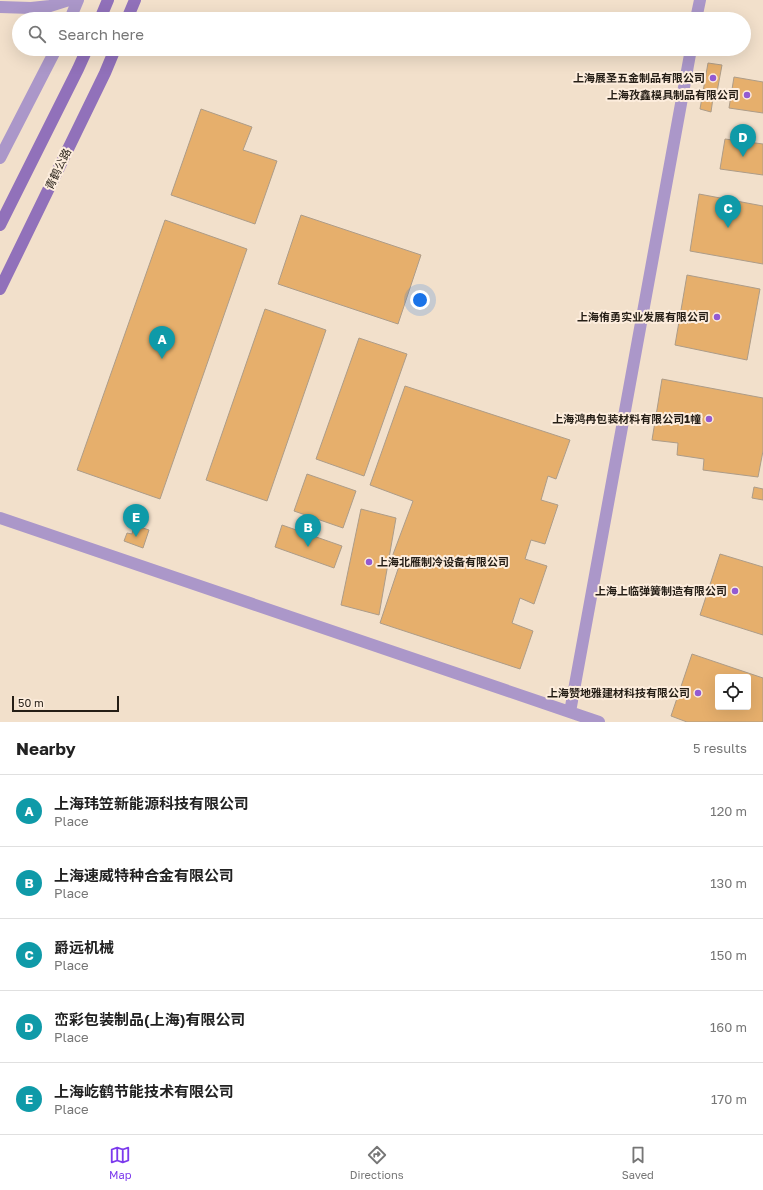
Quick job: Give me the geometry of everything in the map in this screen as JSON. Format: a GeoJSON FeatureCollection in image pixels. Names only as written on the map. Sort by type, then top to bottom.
{"type":"FeatureCollection","features":[{"type":"Feature","properties":{"kind":"main road"},"geometry":{"type":"LineString","coordinates":[[103,12],[108,0]]}},
{"type":"Feature","properties":{"kind":"main road"},"geometry":{"type":"LineString","coordinates":[[130,12],[136,0]]}},
{"type":"Feature","properties":{"kind":"main road"},"geometry":{"type":"LineString","coordinates":[[0,225],[84,56]]}},
{"type":"Feature","properties":{"kind":"main road","name":"青鹤公路"},"geometry":{"type":"LineString","coordinates":[[0,289],[112,56]]}},
{"type":"Feature","properties":{"kind":"street"},"geometry":{"type":"LineString","coordinates":[[0,8],[31,8],[50,6],[69,0]]}},
{"type":"Feature","properties":{"kind":"street"},"geometry":{"type":"LineString","coordinates":[[72,12],[78,0]]}},
{"type":"Feature","properties":{"kind":"street"},"geometry":{"type":"LineString","coordinates":[[697,12],[700,0]]}},
{"type":"Feature","properties":{"kind":"street"},"geometry":{"type":"LineString","coordinates":[[0,158],[53,56]]}},
{"type":"Feature","properties":{"kind":"street"},"geometry":{"type":"LineString","coordinates":[[570,712],[690,56]]}},
{"type":"Feature","properties":{"kind":"street"},"geometry":{"type":"LineString","coordinates":[[0,518],[599,722]]}},
{"type":"Feature","properties":{"kind":"building","name":"上海展圣五金制品有限公司"},"geometry":{"type":"Polygon","coordinates":[[[708,63],[722,65],[717,92],[714,91],[711,112],[700,109],[708,63]]]}},
{"type":"Feature","properties":{"kind":"building","name":"上海孜鑫模具制品有限公司"},"geometry":{"type":"Polygon","coordinates":[[[734,77],[763,82],[763,113],[729,108],[734,77]]]}},
{"type":"Feature","properties":{"kind":"building"},"geometry":{"type":"Polygon","coordinates":[[[201,109],[252,127],[243,150],[277,161],[255,224],[171,195],[201,109]]]}},
{"type":"Feature","properties":{"kind":"building"},"geometry":{"type":"Polygon","coordinates":[[[725,139],[763,144],[763,175],[720,169],[725,139]]]}},
{"type":"Feature","properties":{"kind":"building"},"geometry":{"type":"Polygon","coordinates":[[[699,194],[763,206],[763,264],[690,251],[699,194]]]}},
{"type":"Feature","properties":{"kind":"building"},"geometry":{"type":"Polygon","coordinates":[[[301,215],[421,255],[398,324],[278,284],[301,215]]]}},
{"type":"Feature","properties":{"kind":"building"},"geometry":{"type":"Polygon","coordinates":[[[165,220],[247,249],[160,499],[77,470],[165,220]]]}},
{"type":"Feature","properties":{"kind":"building","name":"上海侑勇实业发展有限公司"},"geometry":{"type":"Polygon","coordinates":[[[687,275],[760,289],[747,360],[675,345],[687,275]]]}},
{"type":"Feature","properties":{"kind":"building"},"geometry":{"type":"Polygon","coordinates":[[[265,309],[326,330],[267,501],[206,480],[265,309]]]}},
{"type":"Feature","properties":{"kind":"building"},"geometry":{"type":"Polygon","coordinates":[[[359,338],[407,354],[364,476],[316,459],[359,338]]]}},
{"type":"Feature","properties":{"kind":"building","name":"上海鸿冉包装材料有限公司1幢"},"geometry":{"type":"Polygon","coordinates":[[[662,379],[763,398],[763,451],[758,477],[703,470],[704,459],[677,455],[678,443],[652,440],[662,379]]]}},
{"type":"Feature","properties":{"kind":"building"},"geometry":{"type":"Polygon","coordinates":[[[405,386],[570,440],[556,479],[548,476],[541,500],[558,505],[545,544],[531,540],[525,559],[547,566],[534,604],[520,598],[512,623],[533,631],[520,669],[380,623],[401,560],[392,557],[413,501],[370,485],[405,386]]]}},
{"type":"Feature","properties":{"kind":"building"},"geometry":{"type":"Polygon","coordinates":[[[307,474],[356,491],[343,528],[294,511],[307,474]]]}},
{"type":"Feature","properties":{"kind":"building"},"geometry":{"type":"Polygon","coordinates":[[[754,487],[763,489],[763,500],[752,498],[754,487]]]}},
{"type":"Feature","properties":{"kind":"building","name":"上海北雁制冷设备有限公司"},"geometry":{"type":"Polygon","coordinates":[[[361,509],[396,518],[379,615],[341,605],[361,509]]]}},
{"type":"Feature","properties":{"kind":"building"},"geometry":{"type":"Polygon","coordinates":[[[134,525],[149,530],[143,548],[124,541],[127,533],[132,534],[134,525]]]}},
{"type":"Feature","properties":{"kind":"building"},"geometry":{"type":"Polygon","coordinates":[[[282,525],[342,546],[334,568],[275,547],[282,525]]]}},
{"type":"Feature","properties":{"kind":"building","name":"上海上临弹簧制造有限公司"},"geometry":{"type":"Polygon","coordinates":[[[720,554],[763,567],[763,635],[700,615],[720,554]]]}},
{"type":"Feature","properties":{"kind":"building","name":"上海赞地雅建材科技有限公司"},"geometry":{"type":"Polygon","coordinates":[[[692,654],[763,678],[763,722],[687,722],[671,716],[692,654]]]}},
{"type":"Feature","properties":{"kind":"place","name":"上海展圣五金制品有限公司"},"geometry":{"type":"Point","coordinates":[713,78]}},
{"type":"Feature","properties":{"kind":"place","name":"上海孜鑫模具制品有限公司"},"geometry":{"type":"Point","coordinates":[747,95]}},
{"type":"Feature","properties":{"kind":"place","name":"峦彩包装制品(上海)有限公司"},"geometry":{"type":"Point","coordinates":[743,157]}},
{"type":"Feature","properties":{"kind":"place","name":"爵远机械"},"geometry":{"type":"Point","coordinates":[728,228]}},
{"type":"Feature","properties":{"kind":"place","name":"上海侑勇实业发展有限公司"},"geometry":{"type":"Point","coordinates":[717,317]}},
{"type":"Feature","properties":{"kind":"place","name":"上海玮笠新能源科技有限公司"},"geometry":{"type":"Point","coordinates":[162,359]}},
{"type":"Feature","properties":{"kind":"place","name":"上海鸿冉包装材料有限公司1幢"},"geometry":{"type":"Point","coordinates":[709,419]}},
{"type":"Feature","properties":{"kind":"place","name":"上海屹鹤节能技术有限公司"},"geometry":{"type":"Point","coordinates":[136,537]}},
{"type":"Feature","properties":{"kind":"place","name":"上海速威特种合金有限公司"},"geometry":{"type":"Point","coordinates":[308,547]}},
{"type":"Feature","properties":{"kind":"place","name":"上海北雁制冷设备有限公司"},"geometry":{"type":"Point","coordinates":[369,562]}},
{"type":"Feature","properties":{"kind":"place","name":"上海上临弹簧制造有限公司"},"geometry":{"type":"Point","coordinates":[735,591]}},
{"type":"Feature","properties":{"kind":"place","name":"上海赞地雅建材科技有限公司"},"geometry":{"type":"Point","coordinates":[698,693]}}]}
